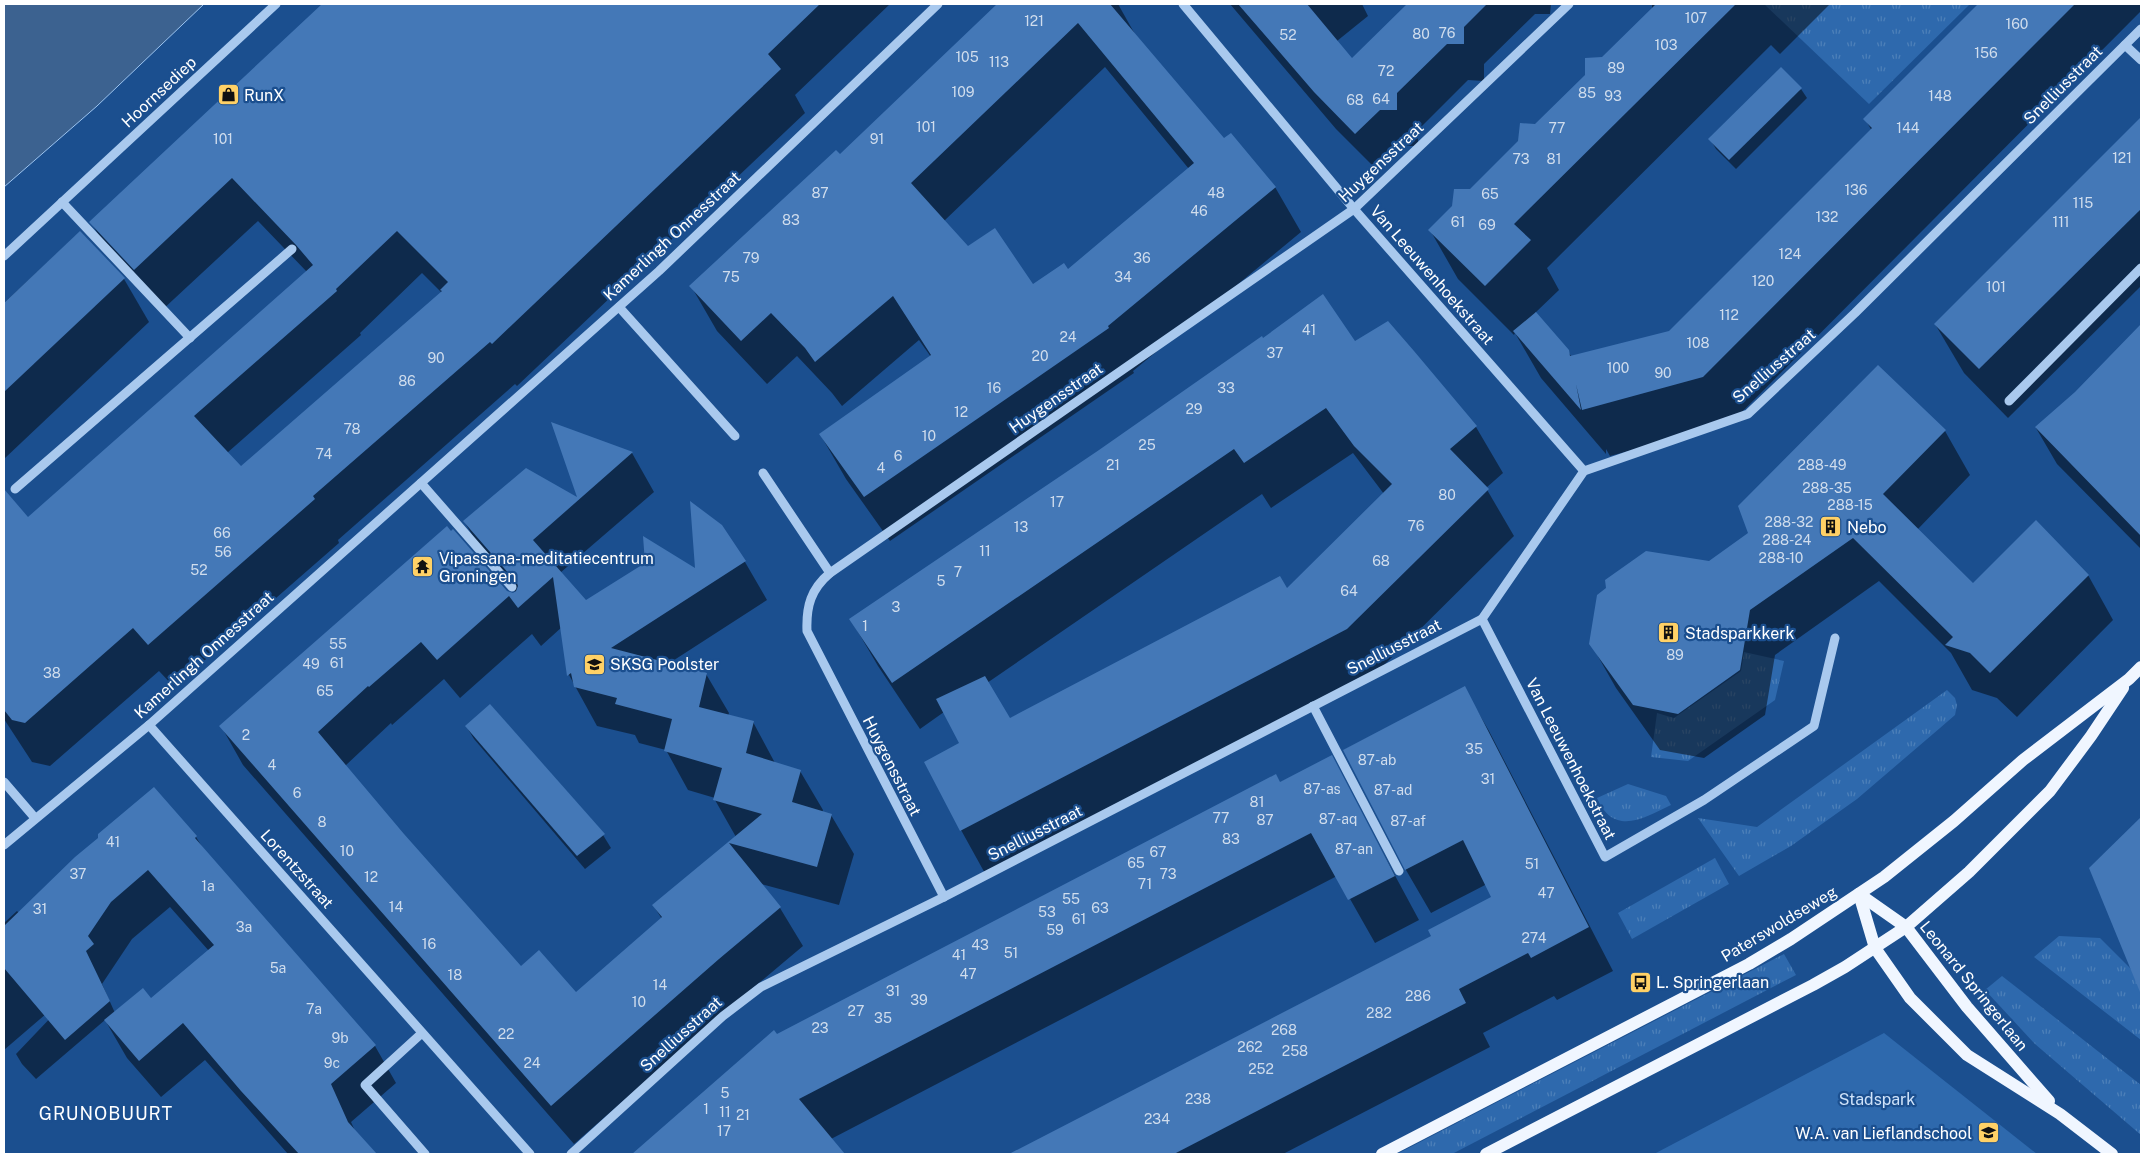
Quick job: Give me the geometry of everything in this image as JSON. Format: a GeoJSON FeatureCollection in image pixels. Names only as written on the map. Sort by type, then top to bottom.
{"type":"FeatureCollection","features":[{"type":"Feature","properties":{"kind":"main road","name":"Paterswoldseweg"},"geometry":{"type":"LineString","coordinates":[[1382,1154],[1749,964],[1859,894],[1954,820],[2023,760],[2129,679],[2141,667]]}},
{"type":"Feature","properties":{"kind":"main road","name":"Paterswoldseweg"},"geometry":{"type":"LineString","coordinates":[[1486,1154],[1813,985],[1906,927],[1969,872],[2050,791],[2091,736],[2129,679]]}},
{"type":"Feature","properties":{"kind":"main road","name":"Leonard Springerlaan"},"geometry":{"type":"LineString","coordinates":[[1859,894],[1906,927],[1966,1007],[2060,1114]]}},
{"type":"Feature","properties":{"kind":"main road","name":"Leonard Springerlaan"},"geometry":{"type":"LineString","coordinates":[[1859,894],[1875,948],[1910,998],[1967,1055],[2060,1114],[2112,1154]]}},
{"type":"Feature","properties":{"kind":"street","name":"Hoornsediep"},"geometry":{"type":"LineString","coordinates":[[4,256],[276,4]]}},
{"type":"Feature","properties":{"kind":"street","name":"Kamerlingh Onnesstraat"},"geometry":{"type":"LineString","coordinates":[[4,845],[34,818],[149,725],[659,271],[938,4]]}},
{"type":"Feature","properties":{"kind":"street","name":"Van Leeuwenhoekstraat"},"geometry":{"type":"LineString","coordinates":[[1183,4],[1354,209],[1584,471]]}},
{"type":"Feature","properties":{"kind":"street","name":"Huygensstraat"},"geometry":{"type":"LineString","coordinates":[[944,897],[807,631],[806,613],[810,597],[822,579],[1354,209],[1569,4]]}},
{"type":"Feature","properties":{"kind":"street","name":"Snelliusstraat"},"geometry":{"type":"LineString","coordinates":[[571,1154],[723,1016],[761,987],[944,897],[1482,619],[1584,471],[1748,414],[1855,313],[2141,29]]}},
{"type":"Feature","properties":{"kind":"street","name":"Snelliusstraat"},"geometry":{"type":"LineString","coordinates":[[2126,45],[2141,60]]}},
{"type":"Feature","properties":{"kind":"street"},"geometry":{"type":"LineString","coordinates":[[62,202],[190,338]]}},
{"type":"Feature","properties":{"kind":"street"},"geometry":{"type":"LineString","coordinates":[[15,489],[292,250]]}},
{"type":"Feature","properties":{"kind":"street"},"geometry":{"type":"LineString","coordinates":[[2010,401],[2141,268]]}},
{"type":"Feature","properties":{"kind":"street"},"geometry":{"type":"LineString","coordinates":[[619,307],[735,436]]}},
{"type":"Feature","properties":{"kind":"street"},"geometry":{"type":"LineString","coordinates":[[764,473],[830,573]]}},
{"type":"Feature","properties":{"kind":"street"},"geometry":{"type":"LineString","coordinates":[[421,483],[512,587]]}},
{"type":"Feature","properties":{"kind":"street","name":"Van Leeuwenhoekstraat"},"geometry":{"type":"LineString","coordinates":[[1482,619],[1605,857],[1685,811],[1814,726],[1835,638]]}},
{"type":"Feature","properties":{"kind":"street"},"geometry":{"type":"LineString","coordinates":[[1313,706],[1399,871]]}},
{"type":"Feature","properties":{"kind":"street","name":"Lorentzstraat"},"geometry":{"type":"LineString","coordinates":[[149,725],[530,1154]]}},
{"type":"Feature","properties":{"kind":"street"},"geometry":{"type":"LineString","coordinates":[[4,782],[34,818]]}},
{"type":"Feature","properties":{"kind":"street"},"geometry":{"type":"LineString","coordinates":[[422,1033],[365,1085],[425,1154]]}},
{"type":"Feature","properties":{"kind":"green space"},"geometry":{"type":"Polygon","coordinates":[[[1764,4],[1970,4],[1869,104],[1764,4]]]}},
{"type":"Feature","properties":{"kind":"green space"},"geometry":{"type":"Polygon","coordinates":[[[1744,652],[1784,661],[1775,700],[1688,761],[1651,757],[1657,713],[1674,718],[1741,671],[1744,652]]]}},
{"type":"Feature","properties":{"kind":"green space"},"geometry":{"type":"Polygon","coordinates":[[[1947,690],[1955,698],[1957,705],[1955,715],[1857,799],[1791,846],[1739,876],[1698,818],[1757,827],[1947,690]]]}},
{"type":"Feature","properties":{"kind":"green space"},"geometry":{"type":"Polygon","coordinates":[[[1628,784],[1666,796],[1671,805],[1640,819],[1621,821],[1612,817],[1604,810],[1597,798],[1628,784]]]}},
{"type":"Feature","properties":{"kind":"green space"},"geometry":{"type":"Polygon","coordinates":[[[1715,858],[1729,884],[1632,939],[1618,913],[1715,858]]]}},
{"type":"Feature","properties":{"kind":"green space"},"geometry":{"type":"Polygon","coordinates":[[[2059,936],[2100,938],[2141,979],[2141,1040],[2034,957],[2059,936]]]}},
{"type":"Feature","properties":{"kind":"green space"},"geometry":{"type":"Polygon","coordinates":[[[1784,954],[1796,975],[1452,1154],[1397,1154],[1784,954]]]}},
{"type":"Feature","properties":{"kind":"green space"},"geometry":{"type":"Polygon","coordinates":[[[2002,976],[2141,1085],[2141,1135],[2035,1044],[1985,990],[2002,976]]]}},
{"type":"Feature","properties":{"kind":"green space","name":"Stadspark"},"geometry":{"type":"Polygon","coordinates":[[[1884,1033],[2037,1154],[1654,1154],[1884,1033]]]}},
{"type":"Feature","properties":{"kind":"shaded area"},"geometry":{"type":"Polygon","coordinates":[[[4,4],[204,4],[97,106],[4,187],[4,4]]]}},
{"type":"Feature","properties":{"kind":"building"},"geometry":{"type":"Polygon","coordinates":[[[322,4],[820,4],[768,54],[781,69],[492,344],[490,342],[313,496],[315,499],[148,645],[133,628],[25,723],[12,720],[4,710],[4,489],[28,517],[313,265],[232,178],[134,270],[89,222],[322,4]],[[397,231],[336,289],[337,291],[194,416],[241,466],[442,291],[440,290],[448,282],[397,231]]]}},
{"type":"Feature","properties":{"kind":"building"},"geometry":{"type":"Polygon","coordinates":[[[997,4],[1110,4],[1224,138],[1231,133],[1276,187],[1108,326],[1109,328],[864,497],[819,434],[931,355],[893,296],[815,362],[805,348],[771,313],[741,341],[689,286],[836,150],[840,154],[997,4]],[[1078,23],[911,183],[968,246],[995,228],[1033,284],[1064,263],[1068,269],[1194,163],[1078,23]]]}},
{"type":"Feature","properties":{"kind":"building"},"geometry":{"type":"Polygon","coordinates":[[[1238,4],[1307,4],[1352,58],[1407,4],[1487,4],[1464,27],[1464,44],[1447,44],[1397,93],[1397,110],[1380,110],[1355,134],[1314,92],[1238,4]]]}},
{"type":"Feature","properties":{"kind":"building"},"geometry":{"type":"Polygon","coordinates":[[[1656,4],[1736,4],[1514,224],[1531,240],[1485,286],[1428,230],[1452,206],[1454,189],[1470,189],[1518,141],[1520,123],[1535,124],[1585,75],[1585,58],[1602,57],[1656,4]]]}},
{"type":"Feature","properties":{"kind":"building"},"geometry":{"type":"Polygon","coordinates":[[[1978,4],[2075,4],[1703,377],[1582,410],[1576,384],[1581,410],[1513,331],[1536,312],[1569,350],[1570,356],[1669,331],[1872,128],[1863,119],[1978,4]]]}},
{"type":"Feature","properties":{"kind":"building"},"geometry":{"type":"Polygon","coordinates":[[[1781,67],[1802,88],[1729,160],[1708,139],[1781,67]]]}},
{"type":"Feature","properties":{"kind":"building"},"geometry":{"type":"Polygon","coordinates":[[[2141,117],[2141,209],[1979,369],[1934,324],[2141,117]]]}},
{"type":"Feature","properties":{"kind":"building"},"geometry":{"type":"Polygon","coordinates":[[[80,231],[125,278],[4,392],[4,303],[80,231]]]}},
{"type":"Feature","properties":{"kind":"building"},"geometry":{"type":"Polygon","coordinates":[[[1323,294],[1355,341],[1388,321],[1414,351],[1477,426],[1450,449],[1489,489],[1347,629],[960,831],[924,762],[959,743],[936,699],[985,676],[1010,718],[1280,576],[1287,588],[1392,484],[1354,446],[1326,408],[1244,463],[1234,449],[892,683],[849,619],[1099,450],[1262,336],[1263,338],[1323,294]]]}},
{"type":"Feature","properties":{"kind":"building"},"geometry":{"type":"Polygon","coordinates":[[[2141,324],[2141,536],[2035,427],[2075,392],[2141,324]]]}},
{"type":"Feature","properties":{"kind":"building","name":"Nebo"},"geometry":{"type":"Polygon","coordinates":[[[1878,365],[1946,430],[1883,494],[1973,583],[2036,520],[2089,575],[1990,673],[1970,653],[1945,645],[1953,637],[1853,538],[1750,610],[1740,670],[1678,714],[1633,705],[1589,644],[1597,595],[1606,588],[1605,580],[1646,551],[1709,561],[1748,533],[1738,506],[1878,365]]]}},
{"type":"Feature","properties":{"kind":"building"},"geometry":{"type":"Polygon","coordinates":[[[551,422],[633,452],[533,540],[586,600],[645,563],[643,536],[695,568],[690,501],[722,525],[746,561],[611,648],[707,673],[699,707],[754,721],[746,753],[801,770],[792,802],[832,814],[817,867],[729,843],[781,907],[551,1106],[219,726],[447,526],[451,531],[453,529],[507,591],[513,593],[516,591],[517,583],[463,521],[526,468],[577,497],[551,422]],[[553,577],[518,608],[509,596],[437,660],[421,642],[368,686],[318,732],[404,834],[521,966],[539,950],[576,992],[662,917],[652,905],[762,814],[713,800],[722,768],[664,751],[672,719],[615,704],[617,698],[574,687],[571,673],[567,676],[553,577]]]}},
{"type":"Feature","properties":{"kind":"building"},"geometry":{"type":"Polygon","coordinates":[[[1465,686],[1589,927],[1531,958],[1528,953],[1459,989],[1466,1003],[1174,1154],[1009,1154],[1431,936],[1428,930],[1491,897],[1463,840],[1405,870],[1343,750],[1465,686]]]}},
{"type":"Feature","properties":{"kind":"building"},"geometry":{"type":"Polygon","coordinates":[[[490,704],[605,834],[577,856],[465,726],[490,704]]]}},
{"type":"Feature","properties":{"kind":"building"},"geometry":{"type":"Polygon","coordinates":[[[1332,755],[1395,876],[1348,900],[1311,833],[799,1099],[845,1154],[632,1154],[774,1030],[777,1034],[1276,774],[1280,782],[1332,755]]]}},
{"type":"Feature","properties":{"kind":"building"},"geometry":{"type":"Polygon","coordinates":[[[154,787],[197,836],[195,838],[376,1045],[331,1084],[348,1122],[377,1154],[299,1154],[241,1091],[183,1023],[139,1061],[104,1020],[143,988],[151,998],[214,945],[148,870],[111,902],[88,936],[94,944],[86,951],[110,1001],[65,1040],[4,968],[4,926],[75,857],[98,838],[98,834],[154,787]]]}},
{"type":"Feature","properties":{"kind":"building"},"geometry":{"type":"Polygon","coordinates":[[[2141,817],[2141,992],[2140,992],[2089,868],[2141,817]]]}},
{"type":"Feature","properties":{"kind":"place","name":"RunX"},"geometry":{"type":"Point","coordinates":[228,95]}},
{"type":"Feature","properties":{"kind":"place","name":"Nebo"},"geometry":{"type":"Point","coordinates":[1831,527]}},
{"type":"Feature","properties":{"kind":"place","name":"Vipassana-meditatiecentrum Groningen"},"geometry":{"type":"Point","coordinates":[423,567]}},
{"type":"Feature","properties":{"kind":"place","name":"Stadsparkkerk"},"geometry":{"type":"Point","coordinates":[1669,633]}},
{"type":"Feature","properties":{"kind":"place","name":"SKSG Poolster"},"geometry":{"type":"Point","coordinates":[594,664]}},
{"type":"Feature","properties":{"kind":"place","name":"L. Springerlaan"},"geometry":{"type":"Point","coordinates":[1640,982]}},
{"type":"Feature","properties":{"kind":"place","name":"W.A. van Lieflandschool"},"geometry":{"type":"Point","coordinates":[1988,1133]}},
{"type":"Feature","properties":{"kind":"district","name":"GRUNOBUURT"},"geometry":{"type":"Point","coordinates":[106,1113]}}]}
